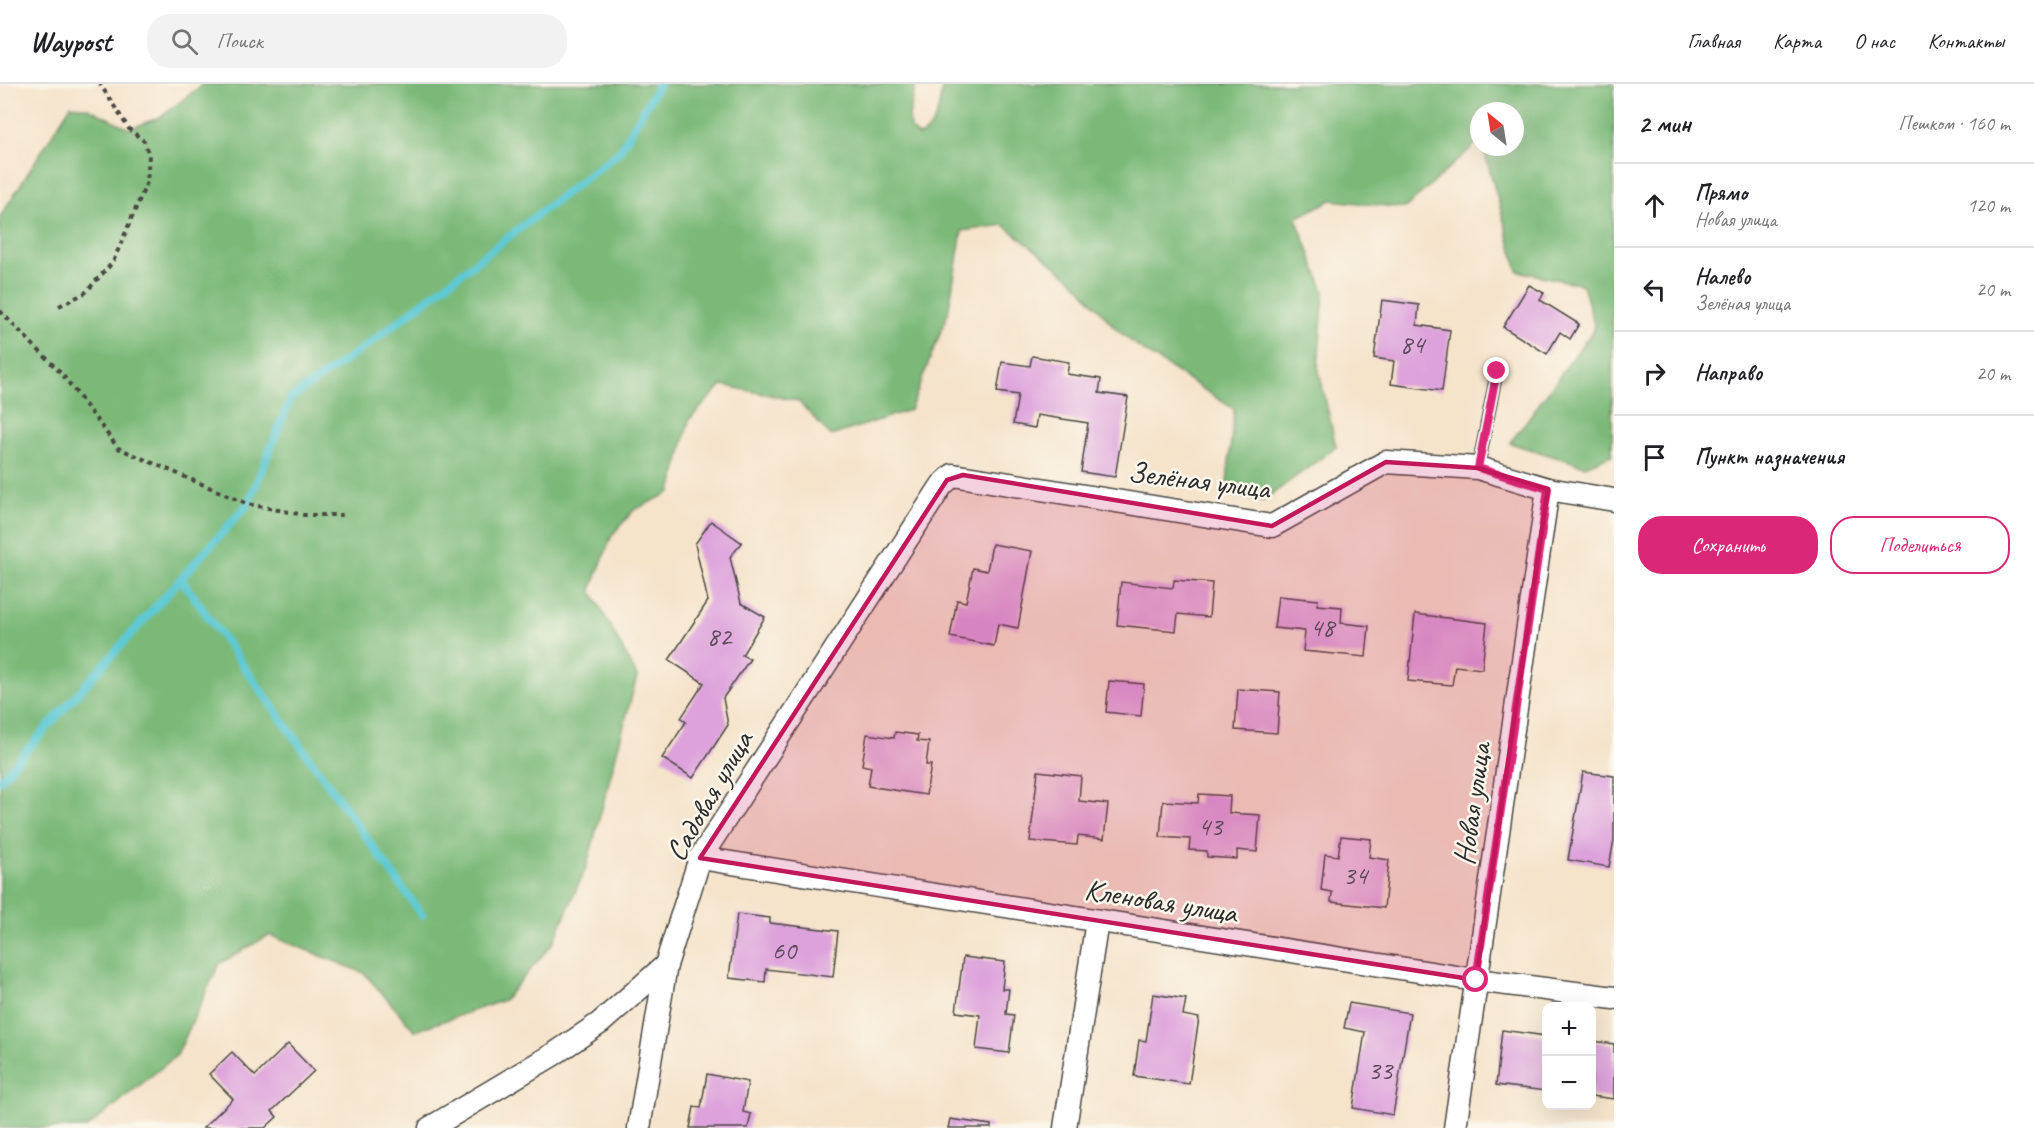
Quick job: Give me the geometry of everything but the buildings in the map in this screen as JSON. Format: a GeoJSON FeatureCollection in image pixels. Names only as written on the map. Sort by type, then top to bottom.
{"type":"FeatureCollection","features":[{"type":"Feature","properties":{"kind":"street","name":"Зелёная улица"},"geometry":{"type":"LineString","coordinates":[[942,485],[953,475],[963,476],[1272,526],[1386,462],[1478,468],[1548,489],[1614,500]]}},
{"type":"Feature","properties":{"kind":"street","name":"Садовая улица"},"geometry":{"type":"LineString","coordinates":[[639,1128],[666,965],[700,858],[942,485]]}},
{"type":"Feature","properties":{"kind":"street","name":"Новая улица"},"geometry":{"type":"LineString","coordinates":[[1455,1128],[1548,489]]}},
{"type":"Feature","properties":{"kind":"street","name":"Кленовая улица"},"geometry":{"type":"LineString","coordinates":[[700,858],[1476,980],[1614,998]]}},
{"type":"Feature","properties":{"kind":"street"},"geometry":{"type":"LineString","coordinates":[[1065,1128],[1097,921]]}},
{"type":"Feature","properties":{"kind":"street"},"geometry":{"type":"LineString","coordinates":[[430,1128],[573,1042],[600,1023],[666,965]]}},
{"type":"Feature","properties":{"kind":"lane"},"geometry":{"type":"LineString","coordinates":[[1478,468],[1497,371]]}},
{"type":"Feature","properties":{"kind":"path"},"geometry":{"type":"LineString","coordinates":[[59,306],[85,293],[113,262],[147,182],[149,155],[144,141],[129,129],[100,84]]}},
{"type":"Feature","properties":{"kind":"path"},"geometry":{"type":"LineString","coordinates":[[0,311],[62,374],[118,448],[248,504],[304,515],[346,515]]}},
{"type":"Feature","properties":{"kind":"highlighted area"},"geometry":{"type":"Polygon","coordinates":[[[1386,462],[1478,468],[1548,489],[1476,980],[700,858],[947,480],[963,475],[1272,526],[1386,462]]]}},
{"type":"Feature","properties":{"kind":"green space"},"geometry":{"type":"Polygon","coordinates":[[[203,84],[916,84],[909,116],[910,128],[919,136],[931,127],[934,121],[943,84],[1614,84],[1612,455],[1585,466],[1510,443],[1595,328],[1583,285],[1518,271],[1486,156],[1524,156],[1524,102],[1470,102],[1470,149],[1405,208],[1331,200],[1296,218],[1324,291],[1318,367],[1336,447],[1263,501],[1226,494],[1234,409],[1142,350],[1115,328],[1076,283],[1004,225],[962,231],[948,313],[910,410],[831,436],[798,401],[722,385],[689,420],[671,492],[634,510],[612,535],[591,590],[637,676],[587,865],[553,943],[504,1000],[415,1031],[364,973],[269,935],[219,964],[177,1055],[87,1128],[0,1128],[0,217],[71,105],[88,108],[130,129],[162,116],[203,84]]]}},
{"type":"Feature","properties":{"kind":"waterway"},"geometry":{"type":"LineString","coordinates":[[0,780],[248,504],[291,398],[369,344],[619,152],[659,84]]}},
{"type":"Feature","properties":{"kind":"waterway"},"geometry":{"type":"LineString","coordinates":[[181,579],[422,915]]}},
{"type":"Feature","properties":{"kind":"route"},"geometry":{"type":"LineString","coordinates":[[1476,980],[1548,489],[1478,468],[1497,371]]}}]}
